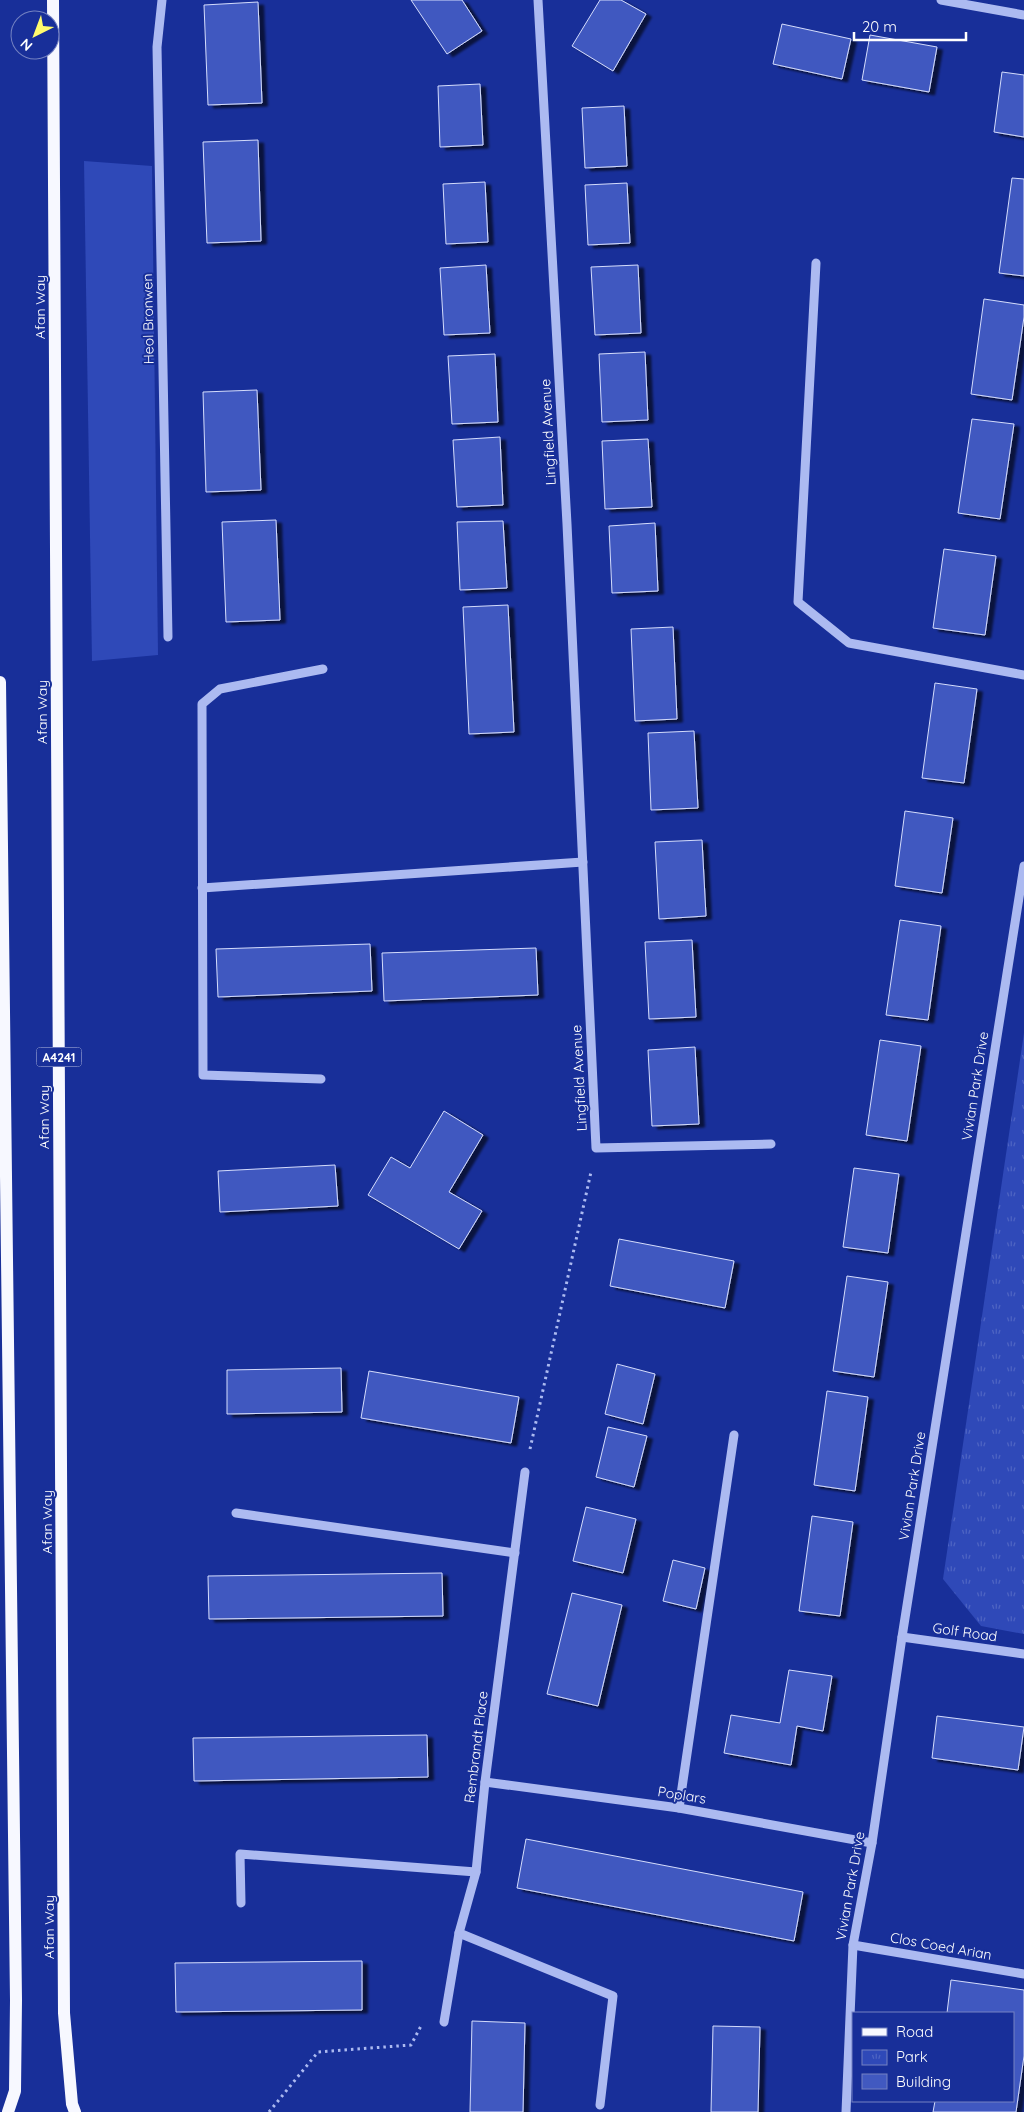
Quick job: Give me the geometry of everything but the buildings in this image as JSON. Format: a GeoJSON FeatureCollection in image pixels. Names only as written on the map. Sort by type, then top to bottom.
{"type":"FeatureCollection","features":[{"type":"Feature","properties":{"kind":"main road","name":"Afan Way"},"geometry":{"type":"LineString","coordinates":[[53,0],[64,2014],[72,2104],[75,2112]]}},
{"type":"Feature","properties":{"kind":"main road"},"geometry":{"type":"LineString","coordinates":[[0,682],[16,2000],[15,2091],[8,2112]]}},
{"type":"Feature","properties":{"kind":"street","name":"Heol Bronwen"},"geometry":{"type":"LineString","coordinates":[[162,0],[157,47],[168,637]]}},
{"type":"Feature","properties":{"kind":"street","name":"Lingfield Avenue"},"geometry":{"type":"LineString","coordinates":[[538,0],[566,514],[596,1148],[771,1144]]}},
{"type":"Feature","properties":{"kind":"street"},"geometry":{"type":"LineString","coordinates":[[941,0],[1024,15]]}},
{"type":"Feature","properties":{"kind":"street"},"geometry":{"type":"LineString","coordinates":[[816,263],[798,602],[849,643],[1024,675]]}},
{"type":"Feature","properties":{"kind":"street"},"geometry":{"type":"LineString","coordinates":[[320,1079],[203,1075],[202,704],[220,689],[323,669]]}},
{"type":"Feature","properties":{"kind":"street"},"geometry":{"type":"LineString","coordinates":[[202,888],[583,862]]}},
{"type":"Feature","properties":{"kind":"street","name":"Vivian Park Drive"},"geometry":{"type":"LineString","coordinates":[[846,2112],[853,1945],[872,1843],[902,1637],[1024,866]]}},
{"type":"Feature","properties":{"kind":"street"},"geometry":{"type":"LineString","coordinates":[[679,1808],[734,1435]]}},
{"type":"Feature","properties":{"kind":"street","name":"Rembrandt Place"},"geometry":{"type":"LineString","coordinates":[[444,2022],[459,1933],[476,1872],[485,1782],[525,1472]]}},
{"type":"Feature","properties":{"kind":"street"},"geometry":{"type":"LineString","coordinates":[[236,1513],[515,1553]]}},
{"type":"Feature","properties":{"kind":"street","name":"Golf Road"},"geometry":{"type":"LineString","coordinates":[[902,1637],[1024,1654]]}},
{"type":"Feature","properties":{"kind":"street","name":"Poplars"},"geometry":{"type":"LineString","coordinates":[[485,1782],[679,1808],[872,1843]]}},
{"type":"Feature","properties":{"kind":"street"},"geometry":{"type":"LineString","coordinates":[[241,1903],[240,1854],[476,1872]]}},
{"type":"Feature","properties":{"kind":"street"},"geometry":{"type":"LineString","coordinates":[[459,1933],[613,1996],[600,2105]]}},
{"type":"Feature","properties":{"kind":"street","name":"Clos Coed Arian"},"geometry":{"type":"LineString","coordinates":[[853,1945],[1024,1974]]}},
{"type":"Feature","properties":{"kind":"path"},"geometry":{"type":"LineString","coordinates":[[525,1472],[596,1148]]}},
{"type":"Feature","properties":{"kind":"path"},"geometry":{"type":"LineString","coordinates":[[269,2112],[318,2052],[411,2045],[420,2026],[444,2022]]}},
{"type":"Feature","properties":{"kind":"green space"},"geometry":{"type":"Polygon","coordinates":[[[84,161],[152,166],[158,655],[92,661],[84,161]]]}},
{"type":"Feature","properties":{"kind":"green space"},"geometry":{"type":"Polygon","coordinates":[[[1024,1033],[1024,1634],[981,1626],[943,1579],[1024,1033]]]}}]}
